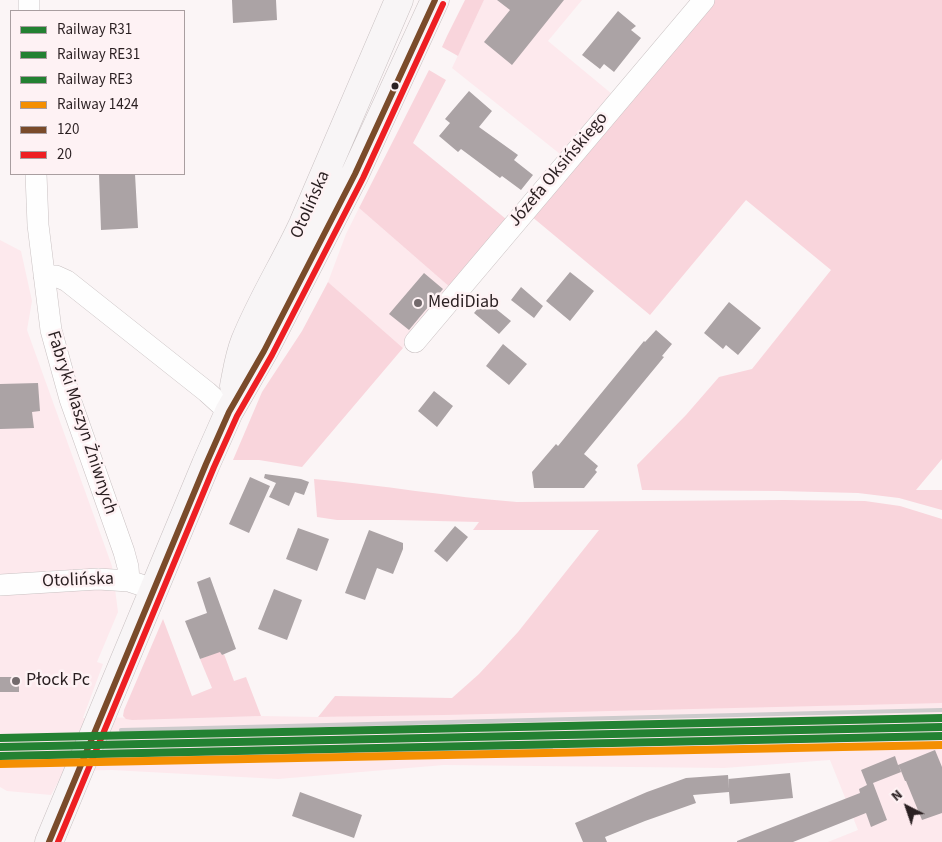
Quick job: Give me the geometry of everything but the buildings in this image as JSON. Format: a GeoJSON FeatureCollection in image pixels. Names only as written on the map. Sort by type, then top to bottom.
{"type":"FeatureCollection","features":[{"type":"Feature","properties":{"kind":"main road","name":"Otolińska"},"geometry":{"type":"LineString","coordinates":[[229,412],[239,360],[245,342],[303,224],[399,0]]}},
{"type":"Feature","properties":{"kind":"main road","name":"Otolińska"},"geometry":{"type":"LineString","coordinates":[[49,842],[229,412],[264,351],[359,167],[435,0]]}},
{"type":"Feature","properties":{"kind":"street","name":"Józefa Oksińskiego"},"geometry":{"type":"LineString","coordinates":[[415,342],[704,0]]}},
{"type":"Feature","properties":{"kind":"street","name":"Fabryki Maszyn Żniwnych"},"geometry":{"type":"LineString","coordinates":[[36,175],[38,225],[48,317],[54,344],[73,408],[124,552],[129,580]]}},
{"type":"Feature","properties":{"kind":"street"},"geometry":{"type":"LineString","coordinates":[[44,276],[56,276],[67,281],[207,392],[229,412]]}},
{"type":"Feature","properties":{"kind":"street","name":"Otolińska"},"geometry":{"type":"LineString","coordinates":[[0,584],[98,579],[129,580],[154,589]]}},
{"type":"Feature","properties":{"kind":"shaded area"},"geometry":{"type":"Polygon","coordinates":[[[465,0],[484,0],[458,56],[442,47],[465,0]]]}},
{"type":"Feature","properties":{"kind":"shaded area"},"geometry":{"type":"Polygon","coordinates":[[[484,0],[582,0],[548,41],[612,94],[560,154],[452,68],[484,0]]]}},
{"type":"Feature","properties":{"kind":"shaded area"},"geometry":{"type":"Polygon","coordinates":[[[714,0],[942,0],[942,459],[916,490],[942,490],[942,510],[899,498],[858,493],[642,490],[637,465],[686,415],[719,377],[752,369],[831,270],[746,200],[650,315],[531,216],[714,0]]]}},
{"type":"Feature","properties":{"kind":"shaded area"},"geometry":{"type":"Polygon","coordinates":[[[429,70],[446,80],[413,143],[506,219],[452,289],[359,208],[429,70]]]}},
{"type":"Feature","properties":{"kind":"shaded area"},"geometry":{"type":"Polygon","coordinates":[[[359,208],[452,289],[403,348],[328,282],[346,234],[359,208]]]}},
{"type":"Feature","properties":{"kind":"shaded area"},"geometry":{"type":"Polygon","coordinates":[[[0,240],[21,251],[32,301],[27,330],[112,566],[118,612],[97,662],[103,664],[83,718],[318,717],[942,700],[942,842],[828,842],[858,830],[830,760],[724,768],[444,765],[278,779],[112,770],[64,771],[51,795],[7,791],[0,787],[0,240]]]}},
{"type":"Feature","properties":{"kind":"shaded area"},"geometry":{"type":"Polygon","coordinates":[[[328,282],[403,348],[302,467],[259,460],[233,460],[262,392],[302,331],[328,282]]]}},
{"type":"Feature","properties":{"kind":"shaded area"},"geometry":{"type":"Polygon","coordinates":[[[314,479],[517,502],[865,501],[900,506],[942,519],[942,703],[318,717],[335,696],[452,698],[479,674],[518,632],[599,530],[473,530],[479,522],[337,520],[317,517],[314,479]]]}},
{"type":"Feature","properties":{"kind":"shaded area"},"geometry":{"type":"Polygon","coordinates":[[[163,619],[192,696],[212,688],[200,659],[220,651],[222,655],[224,654],[234,681],[246,677],[261,716],[126,719],[123,716],[124,710],[163,619]]]}},
{"type":"Feature","properties":{"kind":"railway"},"geometry":{"type":"LineString","coordinates":[[121,730],[942,710]]}},
{"type":"Feature","properties":{"kind":"railway"},"geometry":{"type":"LineString","coordinates":[[0,759],[551,749]]}},
{"type":"Feature","properties":{"kind":"rail line","name":"RE3"},"geometry":{"type":"LineString","coordinates":[[0,738],[942,718]]}},
{"type":"Feature","properties":{"kind":"rail line","name":"R31"},"geometry":{"type":"LineString","coordinates":[[0,747],[942,727]]}},
{"type":"Feature","properties":{"kind":"rail line","name":"RE31"},"geometry":{"type":"LineString","coordinates":[[0,756],[942,736]]}},
{"type":"Feature","properties":{"kind":"rail line","name":"1424"},"geometry":{"type":"LineString","coordinates":[[0,764],[942,745]]}},
{"type":"Feature","properties":{"kind":"transit line","name":"120"},"geometry":{"type":"LineString","coordinates":[[49,842],[229,412],[264,351],[355,174],[435,0]]}},
{"type":"Feature","properties":{"kind":"transit line","name":"20"},"geometry":{"type":"LineString","coordinates":[[58,842],[237,416],[272,355],[363,178],[443,4]]}},
{"type":"Feature","properties":{"kind":"place","name":"MediDiab"},"geometry":{"type":"Point","coordinates":[418,303]}},
{"type":"Feature","properties":{"kind":"place","name":"Płock Pc"},"geometry":{"type":"Point","coordinates":[16,681]}}]}
